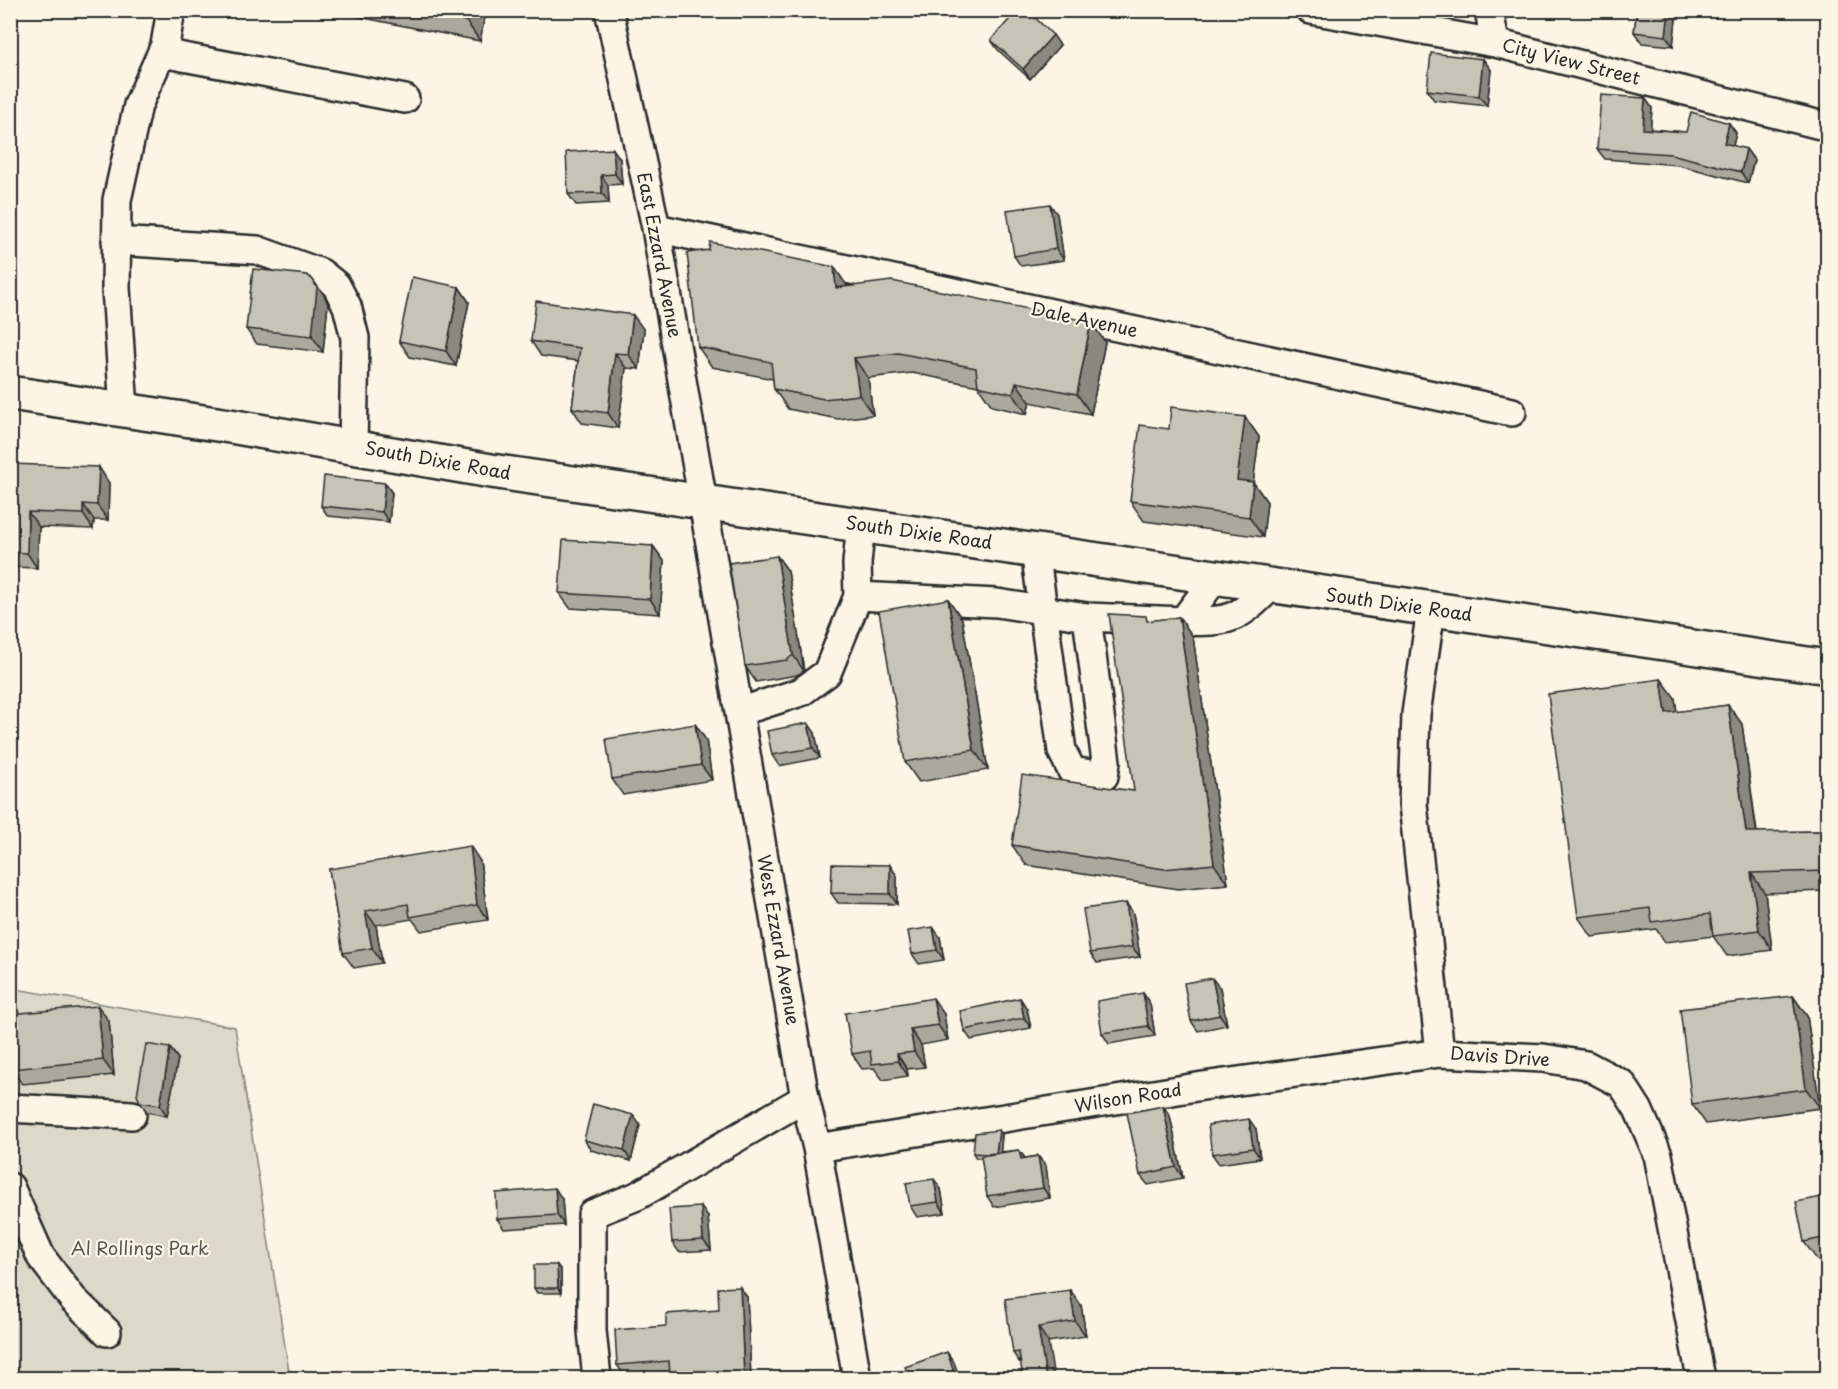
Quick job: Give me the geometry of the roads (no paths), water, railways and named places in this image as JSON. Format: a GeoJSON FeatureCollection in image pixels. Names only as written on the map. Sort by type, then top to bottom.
{"type":"FeatureCollection","features":[{"type":"Feature","properties":{"kind":"main road","name":"South Dixie Road"},"geometry":{"type":"LineString","coordinates":[[10,393],[490,471],[1827,667]]}},
{"type":"Feature","properties":{"kind":"street"},"geometry":{"type":"LineString","coordinates":[[124,410],[116,288],[117,200],[138,105],[162,53],[171,10]]}},
{"type":"Feature","properties":{"kind":"street","name":"East Ezzard Avenue"},"geometry":{"type":"LineString","coordinates":[[609,10],[656,228],[704,501]]}},
{"type":"Feature","properties":{"kind":"street","name":"City View Street"},"geometry":{"type":"LineString","coordinates":[[1311,10],[1496,43],[1827,127]]}},
{"type":"Feature","properties":{"kind":"street"},"geometry":{"type":"LineString","coordinates":[[1489,10],[1496,43]]}},
{"type":"Feature","properties":{"kind":"street"},"geometry":{"type":"LineString","coordinates":[[162,53],[405,99]]}},
{"type":"Feature","properties":{"kind":"street","name":"Dale Avenue"},"geometry":{"type":"LineString","coordinates":[[656,228],[1512,411]]}},
{"type":"Feature","properties":{"kind":"street"},"geometry":{"type":"LineString","coordinates":[[116,241],[257,250],[321,273],[336,285],[347,306],[355,338],[353,447]]}},
{"type":"Feature","properties":{"kind":"street","name":"West Ezzard Avenue"},"geometry":{"type":"LineString","coordinates":[[704,501],[805,1098],[817,1149],[857,1378]]}},
{"type":"Feature","properties":{"kind":"street"},"geometry":{"type":"LineString","coordinates":[[739,712],[801,692],[827,673],[858,596],[857,563],[861,524]]}},
{"type":"Feature","properties":{"kind":"street"},"geometry":{"type":"LineString","coordinates":[[1035,550],[1062,751],[1072,771],[1104,776],[1106,762],[1087,617]]}},
{"type":"Feature","properties":{"kind":"street"},"geometry":{"type":"LineString","coordinates":[[1183,621],[1216,577]]}},
{"type":"Feature","properties":{"kind":"street"},"geometry":{"type":"LineString","coordinates":[[858,596],[997,603],[1087,617],[1216,622],[1246,611],[1271,586]]}},
{"type":"Feature","properties":{"kind":"street","name":"Davis Drive"},"geometry":{"type":"LineString","coordinates":[[1431,609],[1416,714],[1413,804],[1440,1053],[1586,1065],[1622,1084],[1638,1109],[1658,1155],[1701,1378]]}},
{"type":"Feature","properties":{"kind":"street","name":"Wilson Road"},"geometry":{"type":"LineString","coordinates":[[817,1149],[1203,1086],[1440,1053]]}},
{"type":"Feature","properties":{"kind":"street"},"geometry":{"type":"LineString","coordinates":[[597,1378],[592,1331],[592,1214],[637,1196],[805,1098]]}},
{"type":"Feature","properties":{"kind":"street"},"geometry":{"type":"LineString","coordinates":[[10,1108],[132,1115]]}},
{"type":"Feature","properties":{"kind":"street"},"geometry":{"type":"LineString","coordinates":[[10,1187],[41,1257],[73,1299],[107,1332]]}},
{"type":"Feature","properties":{"kind":"park label","name":"Al Rollings Park"},"geometry":{"type":"Point","coordinates":[140,1249]}}]}
